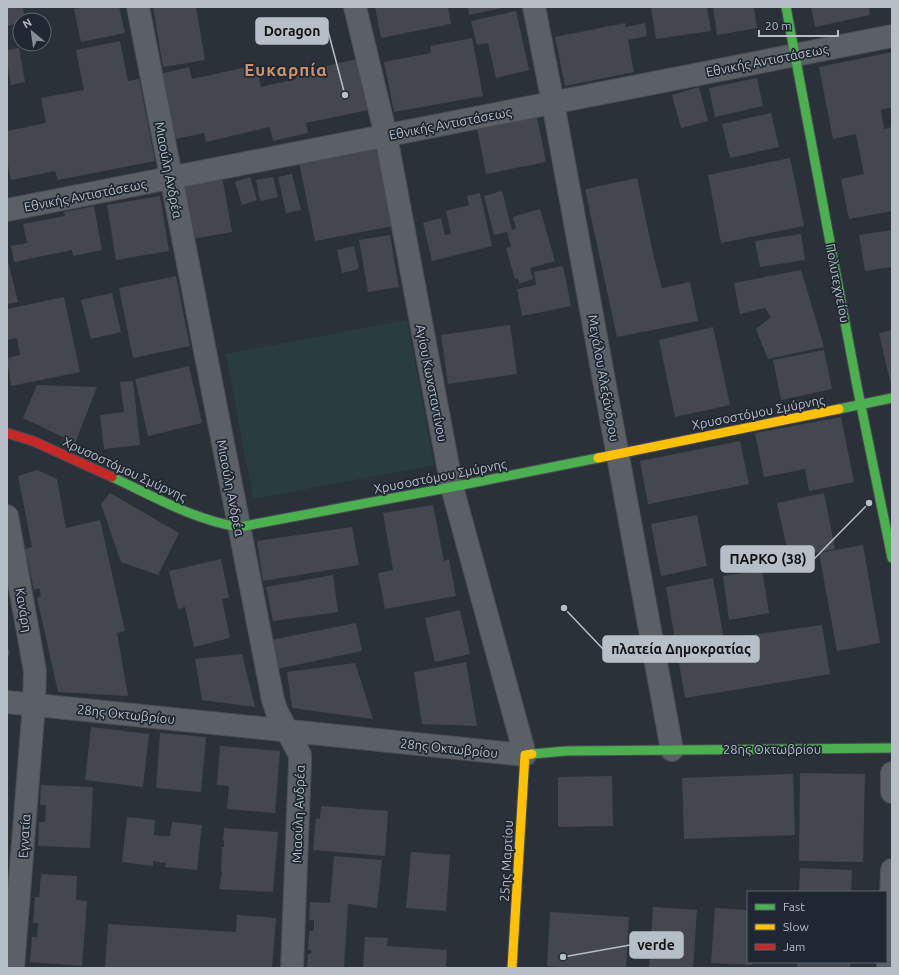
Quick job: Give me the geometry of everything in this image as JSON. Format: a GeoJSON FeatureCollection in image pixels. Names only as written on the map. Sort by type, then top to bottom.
{"type":"FeatureCollection","features":[{"type":"Feature","properties":{"kind":"street","name":"Μιαούλη Ανδρέα"},"geometry":{"type":"LineString","coordinates":[[138,7],[274,700],[277,712],[300,755],[292,968]]}},
{"type":"Feature","properties":{"kind":"street","name":"Αγίου Κωνσταντίνου"},"geometry":{"type":"LineString","coordinates":[[354,7],[386,136],[452,487],[525,755]]}},
{"type":"Feature","properties":{"kind":"street","name":"Μεγάλου Αλεξάνδρου"},"geometry":{"type":"LineString","coordinates":[[534,7],[553,102],[672,750]]}},
{"type":"Feature","properties":{"kind":"street","name":"Πολυτεχνείου"},"geometry":{"type":"LineString","coordinates":[[786,7],[861,405],[892,558]]}},
{"type":"Feature","properties":{"kind":"street","name":"Εθνικής Αντιστάσεως"},"geometry":{"type":"LineString","coordinates":[[7,210],[892,36]]}},
{"type":"Feature","properties":{"kind":"street","name":"Χρυσοστόμου Σμύρνης"},"geometry":{"type":"LineString","coordinates":[[7,432],[33,441],[199,517],[220,524],[239,527],[452,487],[892,398]]}},
{"type":"Feature","properties":{"kind":"street","name":"Κανάρη"},"geometry":{"type":"LineString","coordinates":[[7,516],[35,671],[34,704]]}},
{"type":"Feature","properties":{"kind":"street","name":"28ης Οκτωβρίου"},"geometry":{"type":"LineString","coordinates":[[7,702],[525,755],[566,751],[892,748]]}},
{"type":"Feature","properties":{"kind":"street","name":"Εγνατία"},"geometry":{"type":"LineString","coordinates":[[13,968],[12,913],[34,704]]}},
{"type":"Feature","properties":{"kind":"street","name":"25ης Μαρτίου"},"geometry":{"type":"LineString","coordinates":[[512,968],[525,755]]}},
{"type":"Feature","properties":{"kind":"street"},"geometry":{"type":"LineString","coordinates":[[892,773],[892,792]]}},
{"type":"Feature","properties":{"kind":"street"},"geometry":{"type":"LineString","coordinates":[[888,968],[892,870]]}},
{"type":"Feature","properties":{"kind":"green space"},"geometry":{"type":"Polygon","coordinates":[[[407,320],[434,465],[253,499],[226,354],[407,320]]]}},
{"type":"Feature","properties":{"kind":"building"},"geometry":{"type":"Polygon","coordinates":[[[7,7],[23,7],[24,12],[12,12],[12,25],[7,26],[7,7]]]}},
{"type":"Feature","properties":{"kind":"building"},"geometry":{"type":"Polygon","coordinates":[[[85,7],[119,7],[125,33],[81,42],[74,9],[85,7]]]}},
{"type":"Feature","properties":{"kind":"building"},"geometry":{"type":"Polygon","coordinates":[[[153,7],[196,7],[205,60],[163,67],[153,7]]]}},
{"type":"Feature","properties":{"kind":"building"},"geometry":{"type":"Polygon","coordinates":[[[375,7],[448,7],[451,24],[381,38],[375,7]]]}},
{"type":"Feature","properties":{"kind":"building"},"geometry":{"type":"Polygon","coordinates":[[[468,7],[502,7],[502,8],[469,15],[468,7]]]}},
{"type":"Feature","properties":{"kind":"building"},"geometry":{"type":"Polygon","coordinates":[[[651,7],[707,7],[711,31],[656,39],[651,7]]]}},
{"type":"Feature","properties":{"kind":"building"},"geometry":{"type":"Polygon","coordinates":[[[713,7],[754,7],[757,28],[717,35],[713,7]]]}},
{"type":"Feature","properties":{"kind":"building"},"geometry":{"type":"Polygon","coordinates":[[[811,7],[869,7],[870,15],[815,27],[811,7]]]}},
{"type":"Feature","properties":{"kind":"building"},"geometry":{"type":"Polygon","coordinates":[[[516,11],[529,70],[496,78],[488,43],[477,45],[471,21],[516,11]]]}},
{"type":"Feature","properties":{"kind":"building"},"geometry":{"type":"Polygon","coordinates":[[[625,23],[626,27],[645,23],[647,36],[628,40],[634,72],[565,86],[555,37],[625,23]]]}},
{"type":"Feature","properties":{"kind":"building"},"geometry":{"type":"Polygon","coordinates":[[[472,38],[483,96],[394,112],[384,62],[431,53],[430,46],[472,38]]]}},
{"type":"Feature","properties":{"kind":"building"},"geometry":{"type":"Polygon","coordinates":[[[120,41],[128,81],[139,79],[155,161],[58,180],[55,171],[11,180],[7,160],[7,131],[46,123],[41,98],[84,90],[76,50],[120,41]]]}},
{"type":"Feature","properties":{"kind":"building"},"geometry":{"type":"Polygon","coordinates":[[[12,49],[12,52],[20,52],[25,82],[11,85],[7,62],[7,50],[12,49]]]}},
{"type":"Feature","properties":{"kind":"building"},"geometry":{"type":"Polygon","coordinates":[[[892,52],[892,107],[881,110],[884,129],[892,127],[892,211],[849,219],[841,179],[864,174],[856,134],[833,139],[819,67],[892,52]]]}},
{"type":"Feature","properties":{"kind":"building"},"geometry":{"type":"Polygon","coordinates":[[[357,59],[368,110],[306,123],[308,133],[273,141],[270,127],[206,142],[204,133],[175,139],[160,74],[189,67],[192,79],[256,65],[261,87],[296,79],[294,73],[357,59]]]}},
{"type":"Feature","properties":{"kind":"building"},"geometry":{"type":"Polygon","coordinates":[[[757,78],[763,106],[715,117],[709,88],[757,78]]]}},
{"type":"Feature","properties":{"kind":"building"},"geometry":{"type":"Polygon","coordinates":[[[699,87],[708,121],[681,128],[672,95],[699,87]]]}},
{"type":"Feature","properties":{"kind":"building"},"geometry":{"type":"Polygon","coordinates":[[[771,113],[779,147],[730,158],[722,124],[771,113]]]}},
{"type":"Feature","properties":{"kind":"building"},"geometry":{"type":"Polygon","coordinates":[[[537,117],[546,162],[486,174],[477,128],[537,117]]]}},
{"type":"Feature","properties":{"kind":"building"},"geometry":{"type":"Polygon","coordinates":[[[377,146],[393,226],[315,241],[299,162],[377,146]]]}},
{"type":"Feature","properties":{"kind":"building"},"geometry":{"type":"Polygon","coordinates":[[[790,158],[804,226],[721,243],[708,175],[790,158]]]}},
{"type":"Feature","properties":{"kind":"building"},"geometry":{"type":"Polygon","coordinates":[[[292,174],[301,210],[286,213],[278,177],[292,174]]]}},
{"type":"Feature","properties":{"kind":"building"},"geometry":{"type":"Polygon","coordinates":[[[222,176],[232,232],[192,239],[181,185],[222,176]]]}},
{"type":"Feature","properties":{"kind":"building"},"geometry":{"type":"Polygon","coordinates":[[[250,177],[257,200],[242,205],[235,182],[250,177]]]}},
{"type":"Feature","properties":{"kind":"building"},"geometry":{"type":"Polygon","coordinates":[[[273,177],[278,197],[260,201],[256,180],[273,177]]]}},
{"type":"Feature","properties":{"kind":"building"},"geometry":{"type":"Polygon","coordinates":[[[637,178],[662,288],[690,282],[698,321],[617,337],[585,189],[637,178]]]}},
{"type":"Feature","properties":{"kind":"building"},"geometry":{"type":"Polygon","coordinates":[[[502,191],[512,230],[516,228],[513,217],[540,209],[555,261],[530,268],[533,279],[519,284],[518,278],[515,279],[506,248],[511,247],[507,232],[494,235],[484,196],[502,191]]]}},
{"type":"Feature","properties":{"kind":"building"},"geometry":{"type":"Polygon","coordinates":[[[480,193],[492,246],[432,261],[423,223],[441,218],[445,235],[451,234],[446,211],[469,205],[467,196],[480,193]]]}},
{"type":"Feature","properties":{"kind":"building"},"geometry":{"type":"Polygon","coordinates":[[[160,196],[169,251],[116,260],[107,205],[160,196]]]}},
{"type":"Feature","properties":{"kind":"building"},"geometry":{"type":"Polygon","coordinates":[[[94,206],[102,250],[73,256],[72,250],[14,262],[11,246],[27,243],[23,224],[65,216],[64,212],[94,206]]]}},
{"type":"Feature","properties":{"kind":"building"},"geometry":{"type":"Polygon","coordinates":[[[892,230],[892,267],[865,271],[859,235],[892,230]]]}},
{"type":"Feature","properties":{"kind":"building"},"geometry":{"type":"Polygon","coordinates":[[[801,234],[805,260],[760,267],[755,241],[801,234]]]}},
{"type":"Feature","properties":{"kind":"building"},"geometry":{"type":"Polygon","coordinates":[[[390,235],[399,287],[368,292],[359,240],[390,235]]]}},
{"type":"Feature","properties":{"kind":"building"},"geometry":{"type":"Polygon","coordinates":[[[354,246],[359,269],[342,273],[337,250],[354,246]]]}},
{"type":"Feature","properties":{"kind":"building"},"geometry":{"type":"Polygon","coordinates":[[[7,257],[18,302],[7,304],[7,257]]]}},
{"type":"Feature","properties":{"kind":"building"},"geometry":{"type":"Polygon","coordinates":[[[563,266],[571,306],[522,316],[517,289],[536,285],[534,272],[563,266]]]}},
{"type":"Feature","properties":{"kind":"building"},"geometry":{"type":"Polygon","coordinates":[[[801,270],[824,347],[768,359],[756,329],[771,317],[765,308],[740,314],[734,283],[801,270]]]}},
{"type":"Feature","properties":{"kind":"building"},"geometry":{"type":"Polygon","coordinates":[[[176,276],[190,346],[133,358],[119,288],[176,276]]]}},
{"type":"Feature","properties":{"kind":"building"},"geometry":{"type":"Polygon","coordinates":[[[112,293],[121,332],[91,339],[81,300],[112,293]]]}},
{"type":"Feature","properties":{"kind":"building"},"geometry":{"type":"Polygon","coordinates":[[[64,297],[80,372],[11,386],[7,358],[20,355],[17,338],[7,340],[7,309],[64,297]]]}},
{"type":"Feature","properties":{"kind":"building"},"geometry":{"type":"Polygon","coordinates":[[[510,325],[517,374],[448,384],[441,335],[510,325]]]}},
{"type":"Feature","properties":{"kind":"building"},"geometry":{"type":"Polygon","coordinates":[[[713,327],[730,405],[675,417],[659,340],[713,327]]]}},
{"type":"Feature","properties":{"kind":"building"},"geometry":{"type":"Polygon","coordinates":[[[892,330],[892,380],[890,381],[879,333],[892,330]]]}},
{"type":"Feature","properties":{"kind":"building"},"geometry":{"type":"Polygon","coordinates":[[[824,350],[832,389],[781,400],[773,360],[824,350]]]}},
{"type":"Feature","properties":{"kind":"building"},"geometry":{"type":"Polygon","coordinates":[[[189,366],[202,423],[148,436],[135,379],[189,366]]]}},
{"type":"Feature","properties":{"kind":"building"},"geometry":{"type":"Polygon","coordinates":[[[133,381],[140,445],[104,449],[100,415],[124,412],[120,382],[133,381]]]}},
{"type":"Feature","properties":{"kind":"building"},"geometry":{"type":"Polygon","coordinates":[[[37,385],[97,387],[75,443],[23,418],[37,385]]]}},
{"type":"Feature","properties":{"kind":"building"},"geometry":{"type":"Polygon","coordinates":[[[841,417],[854,482],[809,491],[805,469],[764,477],[755,433],[841,417]]]}},
{"type":"Feature","properties":{"kind":"building"},"geometry":{"type":"Polygon","coordinates":[[[740,441],[749,484],[648,504],[640,461],[740,441]]]}},
{"type":"Feature","properties":{"kind":"building"},"geometry":{"type":"Polygon","coordinates":[[[37,470],[57,479],[66,528],[100,520],[125,631],[117,633],[128,696],[58,692],[37,598],[41,596],[39,588],[34,590],[25,549],[32,547],[18,476],[37,470]]]}},
{"type":"Feature","properties":{"kind":"building"},"geometry":{"type":"Polygon","coordinates":[[[110,493],[179,533],[158,575],[121,562],[101,504],[110,493]]]}},
{"type":"Feature","properties":{"kind":"building"},"geometry":{"type":"Polygon","coordinates":[[[824,493],[835,549],[789,558],[777,503],[824,493]]]}},
{"type":"Feature","properties":{"kind":"building"},"geometry":{"type":"Polygon","coordinates":[[[433,505],[444,561],[449,559],[456,596],[385,609],[378,573],[393,570],[383,513],[433,505]]]}},
{"type":"Feature","properties":{"kind":"building"},"geometry":{"type":"Polygon","coordinates":[[[697,515],[707,566],[661,576],[651,524],[697,515]]]}},
{"type":"Feature","properties":{"kind":"building"},"geometry":{"type":"Polygon","coordinates":[[[352,527],[359,565],[263,581],[257,541],[352,527]]]}},
{"type":"Feature","properties":{"kind":"building"},"geometry":{"type":"Polygon","coordinates":[[[863,545],[880,643],[837,651],[819,553],[863,545]]]}},
{"type":"Feature","properties":{"kind":"building"},"geometry":{"type":"Polygon","coordinates":[[[221,559],[229,598],[222,599],[230,638],[194,647],[185,607],[178,609],[169,571],[221,559]]]}},
{"type":"Feature","properties":{"kind":"building"},"geometry":{"type":"Polygon","coordinates":[[[762,570],[769,613],[729,620],[723,576],[762,570]]]}},
{"type":"Feature","properties":{"kind":"building"},"geometry":{"type":"Polygon","coordinates":[[[333,575],[338,612],[273,621],[266,587],[333,575]]]}},
{"type":"Feature","properties":{"kind":"building"},"geometry":{"type":"Polygon","coordinates":[[[713,578],[724,639],[822,625],[830,674],[685,698],[666,587],[713,578]]]}},
{"type":"Feature","properties":{"kind":"building"},"geometry":{"type":"Polygon","coordinates":[[[460,610],[470,654],[435,662],[425,618],[460,610]]]}},
{"type":"Feature","properties":{"kind":"building"},"geometry":{"type":"Polygon","coordinates":[[[356,623],[362,651],[277,669],[271,640],[356,623]]]}},
{"type":"Feature","properties":{"kind":"building"},"geometry":{"type":"Polygon","coordinates":[[[7,643],[10,655],[7,656],[7,643]]]}},
{"type":"Feature","properties":{"kind":"building"},"geometry":{"type":"Polygon","coordinates":[[[242,654],[255,707],[202,700],[195,659],[242,654]]]}},
{"type":"Feature","properties":{"kind":"building"},"geometry":{"type":"Polygon","coordinates":[[[466,662],[477,726],[422,724],[414,672],[466,662]]]}},
{"type":"Feature","properties":{"kind":"building"},"geometry":{"type":"Polygon","coordinates":[[[355,663],[373,719],[292,708],[287,672],[355,663]]]}},
{"type":"Feature","properties":{"kind":"building"},"geometry":{"type":"Polygon","coordinates":[[[91,727],[149,734],[143,787],[85,780],[91,727]]]}},
{"type":"Feature","properties":{"kind":"building"},"geometry":{"type":"Polygon","coordinates":[[[160,733],[206,737],[201,792],[156,788],[160,733]]]}},
{"type":"Feature","properties":{"kind":"building"},"geometry":{"type":"Polygon","coordinates":[[[220,746],[280,751],[275,813],[227,809],[229,786],[217,785],[220,746]]]}},
{"type":"Feature","properties":{"kind":"building"},"geometry":{"type":"Polygon","coordinates":[[[800,773],[865,774],[863,862],[799,861],[800,773]]]}},
{"type":"Feature","properties":{"kind":"building"},"geometry":{"type":"Polygon","coordinates":[[[793,774],[795,835],[684,839],[682,778],[793,774]]]}},
{"type":"Feature","properties":{"kind":"building"},"geometry":{"type":"Polygon","coordinates":[[[612,776],[613,826],[558,827],[558,777],[612,776]]]}},
{"type":"Feature","properties":{"kind":"building"},"geometry":{"type":"Polygon","coordinates":[[[41,785],[93,787],[90,848],[38,846],[39,822],[45,822],[46,805],[40,805],[41,785]]]}},
{"type":"Feature","properties":{"kind":"building"},"geometry":{"type":"Polygon","coordinates":[[[321,806],[388,811],[385,856],[313,850],[316,818],[320,819],[321,806]]]}},
{"type":"Feature","properties":{"kind":"building"},"geometry":{"type":"Polygon","coordinates":[[[127,817],[155,820],[154,835],[161,836],[170,836],[172,822],[202,825],[197,870],[165,867],[166,863],[153,861],[153,866],[122,862],[127,817]]]}},
{"type":"Feature","properties":{"kind":"building"},"geometry":{"type":"Polygon","coordinates":[[[224,828],[278,832],[273,892],[219,889],[222,872],[224,828]]]}},
{"type":"Feature","properties":{"kind":"building"},"geometry":{"type":"Polygon","coordinates":[[[411,852],[450,855],[446,911],[406,908],[411,852]]]}},
{"type":"Feature","properties":{"kind":"building"},"geometry":{"type":"Polygon","coordinates":[[[334,856],[382,860],[377,908],[348,904],[344,968],[307,968],[308,954],[311,954],[311,950],[308,950],[309,931],[314,931],[314,920],[309,920],[310,902],[330,903],[334,856]]]}},
{"type":"Feature","properties":{"kind":"building"},"geometry":{"type":"Polygon","coordinates":[[[800,868],[852,870],[851,891],[799,891],[800,868]]]}},
{"type":"Feature","properties":{"kind":"building"},"geometry":{"type":"Polygon","coordinates":[[[41,874],[77,876],[76,900],[87,901],[82,966],[30,962],[32,937],[37,937],[38,923],[33,923],[35,897],[39,897],[41,874]]]}},
{"type":"Feature","properties":{"kind":"building"},"geometry":{"type":"Polygon","coordinates":[[[653,907],[697,910],[693,968],[649,968],[653,907]]]}},
{"type":"Feature","properties":{"kind":"building"},"geometry":{"type":"Polygon","coordinates":[[[715,908],[747,910],[747,963],[752,963],[752,965],[711,963],[715,908]]]}},
{"type":"Feature","properties":{"kind":"building"},"geometry":{"type":"Polygon","coordinates":[[[550,912],[629,917],[626,968],[578,968],[547,966],[550,912]]]}},
{"type":"Feature","properties":{"kind":"building"},"geometry":{"type":"Polygon","coordinates":[[[237,915],[276,918],[272,968],[105,967],[108,924],[236,932],[237,915]]]}},
{"type":"Feature","properties":{"kind":"building"},"geometry":{"type":"Polygon","coordinates":[[[365,937],[388,938],[387,946],[447,950],[446,968],[363,968],[365,937]]]}},
{"type":"Feature","properties":{"kind":"building"},"geometry":{"type":"Polygon","coordinates":[[[797,963],[850,963],[850,968],[797,968],[797,963]]]}},
{"type":"Feature","properties":{"kind":"traffic: fast"},"geometry":{"type":"LineString","coordinates":[[786,7],[857,386],[892,558]]}},
{"type":"Feature","properties":{"kind":"traffic: fast"},"geometry":{"type":"LineString","coordinates":[[839,409],[892,398]]}},
{"type":"Feature","properties":{"kind":"traffic: fast"},"geometry":{"type":"LineString","coordinates":[[112,477],[190,513],[222,524],[239,527],[598,458]]}},
{"type":"Feature","properties":{"kind":"traffic: fast"},"geometry":{"type":"LineString","coordinates":[[532,754],[566,751],[892,748]]}},
{"type":"Feature","properties":{"kind":"traffic: slow"},"geometry":{"type":"LineString","coordinates":[[598,458],[839,409]]}},
{"type":"Feature","properties":{"kind":"traffic: slow"},"geometry":{"type":"LineString","coordinates":[[512,968],[525,755],[532,754]]}},
{"type":"Feature","properties":{"kind":"traffic: jam"},"geometry":{"type":"LineString","coordinates":[[7,433],[33,441],[112,477]]}},
{"type":"Feature","properties":{"kind":"place","name":"Doragon"},"geometry":{"type":"Point","coordinates":[345,95]}},
{"type":"Feature","properties":{"kind":"place","name":"ΠΑΡΚΟ (38)"},"geometry":{"type":"Point","coordinates":[869,503]}},
{"type":"Feature","properties":{"kind":"place","name":"πλατεία Δημοκρατίας"},"geometry":{"type":"Point","coordinates":[564,608]}},
{"type":"Feature","properties":{"kind":"place","name":"verde"},"geometry":{"type":"Point","coordinates":[563,957]}},
{"type":"Feature","properties":{"kind":"district","name":"Ευκαρπία"},"geometry":{"type":"Point","coordinates":[286,70]}}]}
